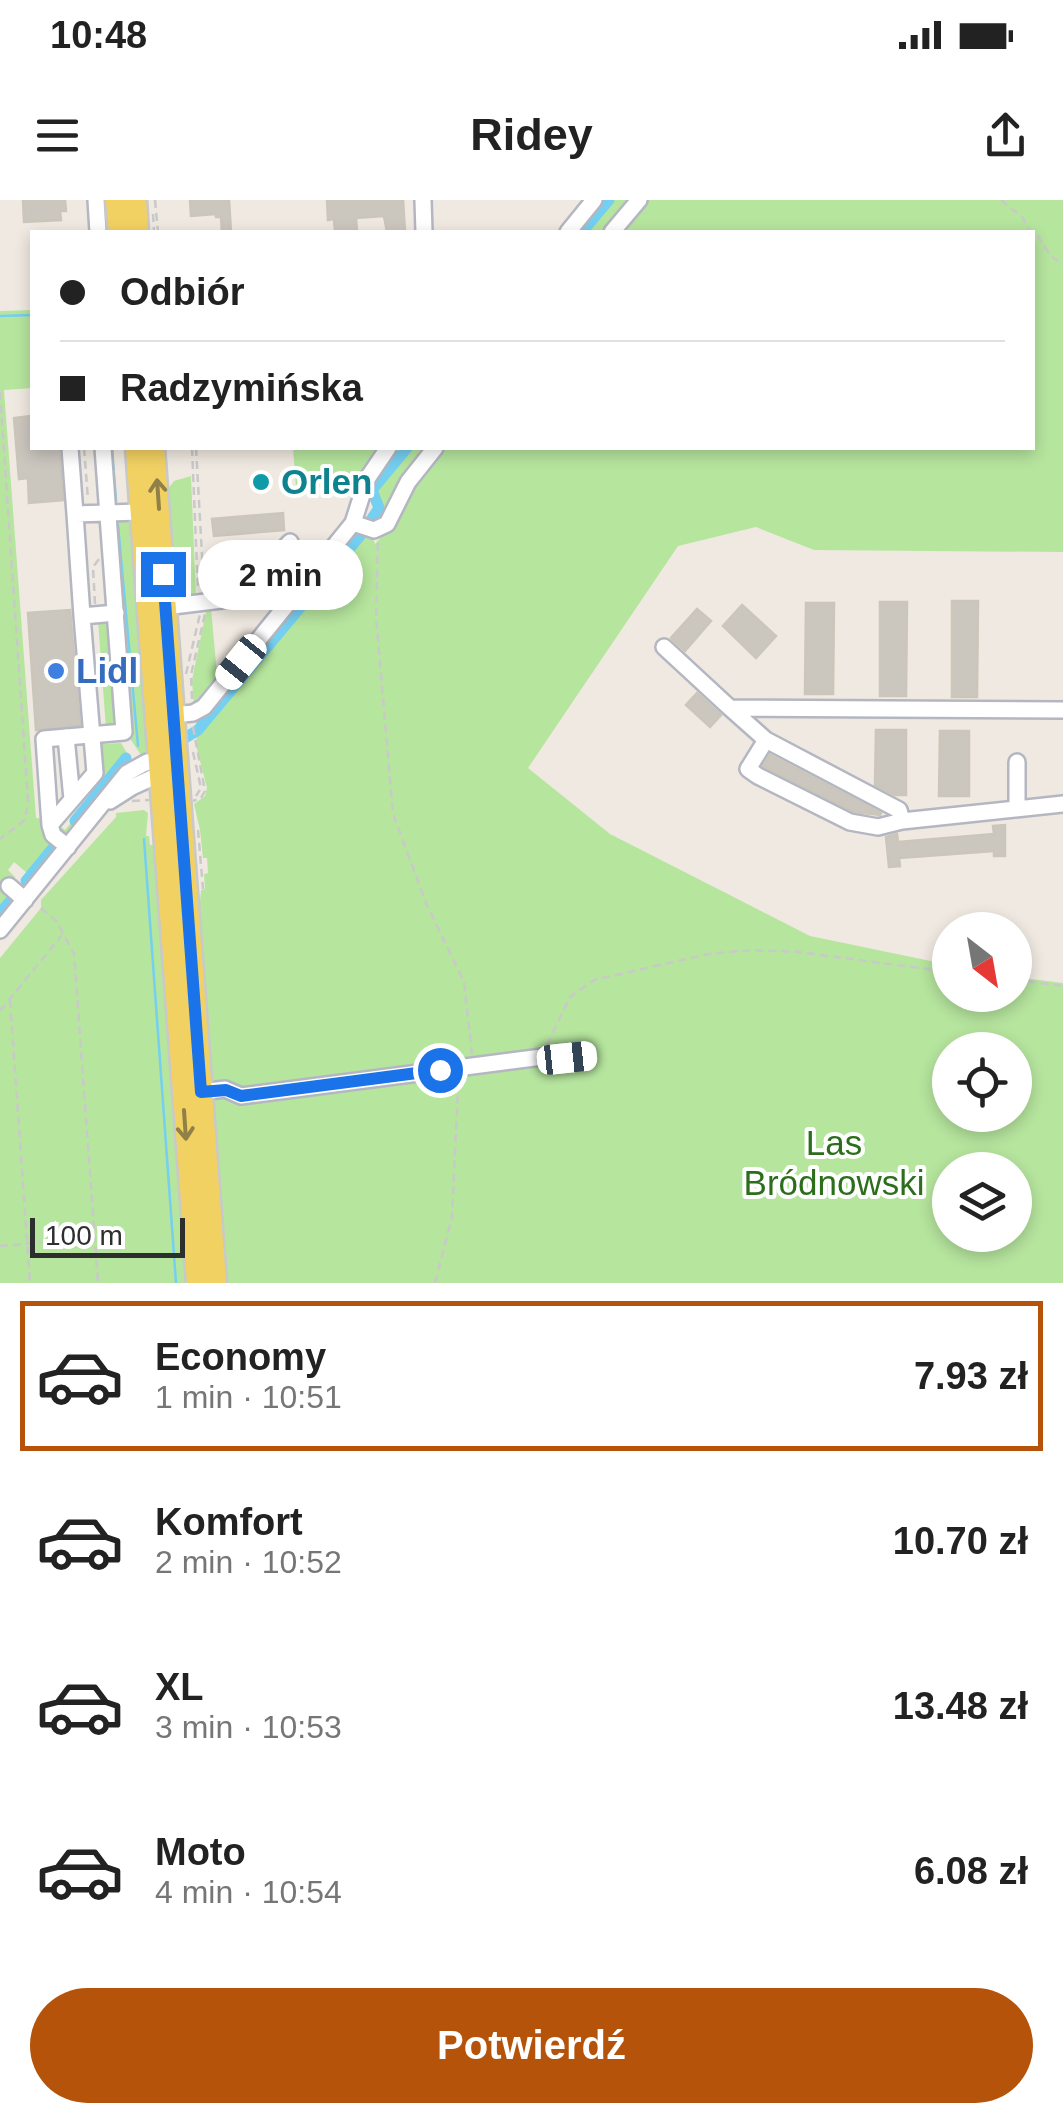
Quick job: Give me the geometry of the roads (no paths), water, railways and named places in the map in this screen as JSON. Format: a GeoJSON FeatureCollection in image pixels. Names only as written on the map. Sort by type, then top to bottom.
{"type":"FeatureCollection","features":[{"type":"Feature","properties":{"kind":"main road"},"geometry":{"type":"LineString","coordinates":[[116,200],[118,230]]}},
{"type":"Feature","properties":{"kind":"main road"},"geometry":{"type":"LineString","coordinates":[[136,200],[138,230]]}},
{"type":"Feature","properties":{"kind":"main road"},"geometry":{"type":"LineString","coordinates":[[136,450],[165,767],[201,1092],[216,1283]]}},
{"type":"Feature","properties":{"kind":"main road"},"geometry":{"type":"LineString","coordinates":[[154,450],[165,606],[188,719],[165,767],[159,800],[197,1283]]}},
{"type":"Feature","properties":{"kind":"street"},"geometry":{"type":"LineString","coordinates":[[96,200],[98,230]]}},
{"type":"Feature","properties":{"kind":"street"},"geometry":{"type":"LineString","coordinates":[[423,200],[424,230]]}},
{"type":"Feature","properties":{"kind":"street"},"geometry":{"type":"LineString","coordinates":[[570,230],[594,200]]}},
{"type":"Feature","properties":{"kind":"street"},"geometry":{"type":"LineString","coordinates":[[614,230],[639,200]]}},
{"type":"Feature","properties":{"kind":"street"},"geometry":{"type":"LineString","coordinates":[[50,825],[95,773],[70,450]]}},
{"type":"Feature","properties":{"kind":"street"},"geometry":{"type":"LineString","coordinates":[[68,847],[54,836],[50,825],[44,739],[124,732],[104,450]]}},
{"type":"Feature","properties":{"kind":"street"},"geometry":{"type":"LineString","coordinates":[[365,527],[368,479],[387,450]]}},
{"type":"Feature","properties":{"kind":"street"},"geometry":{"type":"LineString","coordinates":[[188,719],[204,707],[365,527],[390,522],[408,482],[433,450]]}},
{"type":"Feature","properties":{"kind":"street"},"geometry":{"type":"LineString","coordinates":[[75,514],[140,512]]}},
{"type":"Feature","properties":{"kind":"street"},"geometry":{"type":"LineString","coordinates":[[165,606],[238,598],[290,542]]}},
{"type":"Feature","properties":{"kind":"street"},"geometry":{"type":"LineString","coordinates":[[82,616],[116,613]]}},
{"type":"Feature","properties":{"kind":"street"},"geometry":{"type":"LineString","coordinates":[[664,647],[766,740],[899,810],[902,821]]}},
{"type":"Feature","properties":{"kind":"street"},"geometry":{"type":"LineString","coordinates":[[730,708],[1063,710]]}},
{"type":"Feature","properties":{"kind":"street"},"geometry":{"type":"LineString","coordinates":[[66,737],[72,799]]}},
{"type":"Feature","properties":{"kind":"street"},"geometry":{"type":"LineString","coordinates":[[766,740],[748,769],[850,822],[878,827],[1063,804]]}},
{"type":"Feature","properties":{"kind":"street"},"geometry":{"type":"LineString","coordinates":[[1017,762],[1017,808]]}},
{"type":"Feature","properties":{"kind":"street"},"geometry":{"type":"LineString","coordinates":[[0,930],[127,772],[140,764],[165,767]]}},
{"type":"Feature","properties":{"kind":"street"},"geometry":{"type":"LineString","coordinates":[[99,809],[138,788],[165,767]]}},
{"type":"Feature","properties":{"kind":"street"},"geometry":{"type":"LineString","coordinates":[[138,788],[154,788],[159,800]]}},
{"type":"Feature","properties":{"kind":"street"},"geometry":{"type":"LineString","coordinates":[[9,886],[42,908]]}},
{"type":"Feature","properties":{"kind":"street"},"geometry":{"type":"LineString","coordinates":[[201,1092],[226,1090],[241,1096],[542,1057],[546,1060],[587,1056]]}},
{"type":"Feature","properties":{"kind":"waterway"},"geometry":{"type":"LineString","coordinates":[[584,230],[609,200]]}},
{"type":"Feature","properties":{"kind":"waterway"},"geometry":{"type":"LineString","coordinates":[[0,316],[30,315]]}},
{"type":"Feature","properties":{"kind":"waterway"},"geometry":{"type":"LineString","coordinates":[[112,450],[116,501]]}},
{"type":"Feature","properties":{"kind":"waterway"},"geometry":{"type":"LineString","coordinates":[[185,738],[198,730],[360,536],[379,508],[372,490],[405,450]]}},
{"type":"Feature","properties":{"kind":"waterway"},"geometry":{"type":"LineString","coordinates":[[118,525],[138,746]]}},
{"type":"Feature","properties":{"kind":"waterway"},"geometry":{"type":"LineString","coordinates":[[75,821],[126,758]]}},
{"type":"Feature","properties":{"kind":"waterway"},"geometry":{"type":"LineString","coordinates":[[144,839],[176,1283]]}},
{"type":"Feature","properties":{"kind":"waterway"},"geometry":{"type":"LineString","coordinates":[[26,881],[52,849]]}},
{"type":"Feature","properties":{"kind":"waterway"},"geometry":{"type":"LineString","coordinates":[[0,913],[12,899]]}},
{"type":"Feature","properties":{"kind":"place","name":"Orlen"},"geometry":{"type":"Point","coordinates":[261,482]}},
{"type":"Feature","properties":{"kind":"place","name":"Lidl"},"geometry":{"type":"Point","coordinates":[56,671]}},
{"type":"Feature","properties":{"kind":"park label","name":"Las Bródnowski"},"geometry":{"type":"Point","coordinates":[834,1163]}}]}
